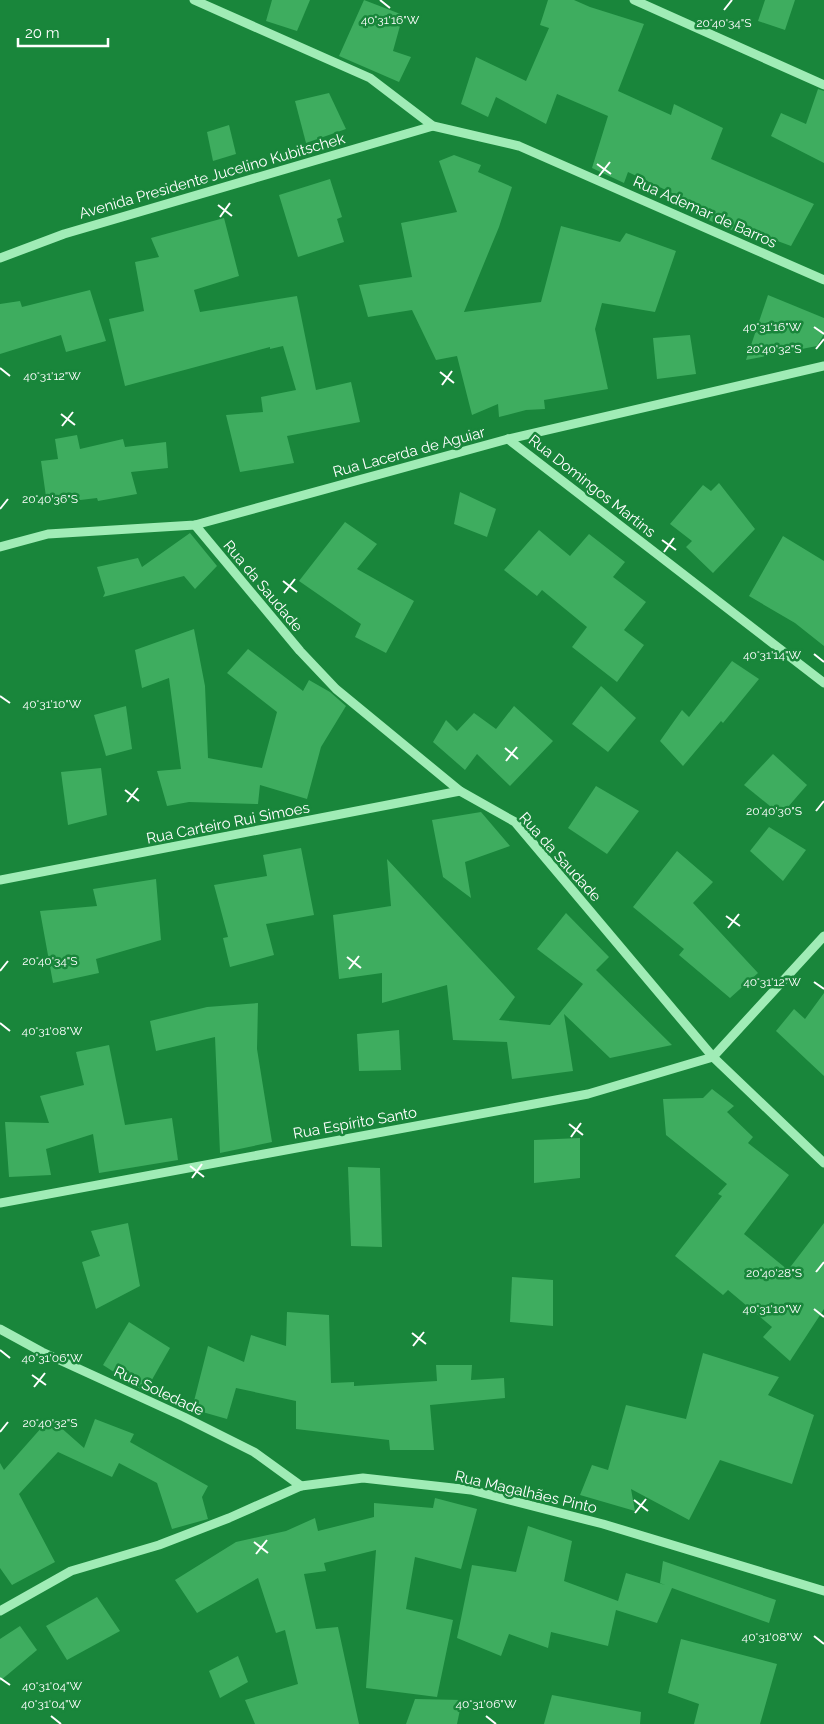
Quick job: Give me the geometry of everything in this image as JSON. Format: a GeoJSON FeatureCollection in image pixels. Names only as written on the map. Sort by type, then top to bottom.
{"type":"FeatureCollection","features":[{"type":"Feature","properties":{"kind":"street","name":"Rua Ademar de Barros"},"geometry":{"type":"LineString","coordinates":[[194,0],[370,78],[433,126],[519,146],[824,280]]}},
{"type":"Feature","properties":{"kind":"street"},"geometry":{"type":"LineString","coordinates":[[634,0],[824,84]]}},
{"type":"Feature","properties":{"kind":"street","name":"Avenida Presidente Jucelino Kubitschek"},"geometry":{"type":"LineString","coordinates":[[0,258],[64,234],[433,126]]}},
{"type":"Feature","properties":{"kind":"street","name":"Rua Lacerda de Aguiar"},"geometry":{"type":"LineString","coordinates":[[0,547],[48,534],[195,525],[508,439],[824,366]]}},
{"type":"Feature","properties":{"kind":"street","name":"Rua Domingos Martins"},"geometry":{"type":"LineString","coordinates":[[508,439],[824,684]]}},
{"type":"Feature","properties":{"kind":"street","name":"Rua da Saudade"},"geometry":{"type":"LineString","coordinates":[[195,525],[300,651],[336,689],[460,791],[515,822],[713,1057],[824,1163]]}},
{"type":"Feature","properties":{"kind":"street","name":"Rua Carteiro Rui Simoes"},"geometry":{"type":"LineString","coordinates":[[0,880],[460,791]]}},
{"type":"Feature","properties":{"kind":"street"},"geometry":{"type":"LineString","coordinates":[[713,1057],[824,936]]}},
{"type":"Feature","properties":{"kind":"street","name":"Rua Espírito Santo"},"geometry":{"type":"LineString","coordinates":[[0,1203],[588,1094],[713,1057]]}},
{"type":"Feature","properties":{"kind":"street","name":"Rua Soledade"},"geometry":{"type":"LineString","coordinates":[[0,1328],[42,1352],[184,1417],[254,1452],[301,1486]]}},
{"type":"Feature","properties":{"kind":"street","name":"Rua Magalhães Pinto"},"geometry":{"type":"LineString","coordinates":[[0,1611],[72,1571],[159,1545],[229,1518],[301,1486],[363,1478],[471,1490],[603,1524],[824,1591]]}},
{"type":"Feature","properties":{"kind":"building"},"geometry":{"type":"Polygon","coordinates":[[[272,0],[310,0],[297,31],[266,21],[272,0]]]}},
{"type":"Feature","properties":{"kind":"building"},"geometry":{"type":"Polygon","coordinates":[[[364,0],[403,15],[393,51],[411,57],[399,82],[339,56],[364,0]]]}},
{"type":"Feature","properties":{"kind":"building"},"geometry":{"type":"Polygon","coordinates":[[[548,0],[574,0],[644,24],[618,91],[671,115],[674,104],[723,128],[711,159],[814,204],[791,246],[745,229],[743,235],[690,212],[693,203],[628,172],[624,183],[592,168],[608,116],[557,94],[546,124],[496,97],[488,117],[461,104],[476,57],[526,81],[549,28],[540,25],[548,0]]]}},
{"type":"Feature","properties":{"kind":"building"},"geometry":{"type":"Polygon","coordinates":[[[765,0],[795,0],[785,30],[758,21],[765,0]]]}},
{"type":"Feature","properties":{"kind":"building"},"geometry":{"type":"Polygon","coordinates":[[[818,89],[824,91],[824,163],[771,136],[781,113],[806,124],[818,89]]]}},
{"type":"Feature","properties":{"kind":"building"},"geometry":{"type":"Polygon","coordinates":[[[329,93],[346,129],[306,143],[295,101],[329,93]]]}},
{"type":"Feature","properties":{"kind":"building"},"geometry":{"type":"Polygon","coordinates":[[[229,125],[236,154],[213,161],[207,132],[229,125]]]}},
{"type":"Feature","properties":{"kind":"building"},"geometry":{"type":"Polygon","coordinates":[[[454,155],[481,165],[478,172],[512,187],[499,227],[464,312],[541,302],[561,226],[620,242],[626,233],[676,251],[655,312],[602,303],[595,329],[608,389],[544,400],[545,409],[526,410],[499,417],[498,404],[472,415],[457,356],[436,360],[412,310],[368,317],[359,285],[412,277],[401,223],[457,212],[439,161],[454,155]]]}},
{"type":"Feature","properties":{"kind":"building"},"geometry":{"type":"Polygon","coordinates":[[[330,179],[342,217],[337,219],[344,242],[298,257],[279,195],[330,179]]]}},
{"type":"Feature","properties":{"kind":"building"},"geometry":{"type":"Polygon","coordinates":[[[224,218],[239,276],[194,290],[200,312],[297,296],[316,390],[351,382],[360,422],[287,436],[294,463],[240,472],[226,415],[263,412],[261,397],[296,390],[283,346],[270,349],[270,347],[125,386],[109,319],[144,311],[135,262],[159,257],[151,238],[224,218]]]}},
{"type":"Feature","properties":{"kind":"building"},"geometry":{"type":"Polygon","coordinates":[[[90,290],[106,341],[66,352],[61,335],[0,354],[0,304],[20,301],[22,307],[90,290]]]}},
{"type":"Feature","properties":{"kind":"building"},"geometry":{"type":"Polygon","coordinates":[[[768,295],[824,318],[824,334],[817,346],[746,360],[768,295]]]}},
{"type":"Feature","properties":{"kind":"building"},"geometry":{"type":"Polygon","coordinates":[[[690,335],[696,374],[657,379],[653,338],[690,335]]]}},
{"type":"Feature","properties":{"kind":"building"},"geometry":{"type":"Polygon","coordinates":[[[77,435],[80,449],[123,439],[125,447],[166,442],[168,468],[131,472],[137,494],[98,501],[97,498],[47,504],[41,461],[58,459],[55,439],[77,435]]]}},
{"type":"Feature","properties":{"kind":"building"},"geometry":{"type":"Polygon","coordinates":[[[719,483],[755,529],[713,573],[686,547],[692,541],[670,524],[703,485],[711,491],[719,483]]]}},
{"type":"Feature","properties":{"kind":"building"},"geometry":{"type":"Polygon","coordinates":[[[460,492],[496,509],[487,537],[454,524],[460,492]]]}},
{"type":"Feature","properties":{"kind":"building"},"geometry":{"type":"Polygon","coordinates":[[[345,522],[377,544],[357,569],[414,601],[386,653],[355,637],[361,624],[299,581],[345,522]]]}},
{"type":"Feature","properties":{"kind":"building"},"geometry":{"type":"Polygon","coordinates":[[[539,530],[570,556],[589,534],[625,562],[613,577],[646,602],[624,630],[644,645],[617,682],[572,647],[587,627],[542,590],[537,596],[504,570],[539,530]]]}},
{"type":"Feature","properties":{"kind":"building"},"geometry":{"type":"Polygon","coordinates":[[[190,533],[217,566],[195,589],[184,576],[103,597],[105,593],[97,567],[138,558],[142,567],[190,533]]]}},
{"type":"Feature","properties":{"kind":"building"},"geometry":{"type":"Polygon","coordinates":[[[783,536],[824,561],[824,646],[795,623],[749,596],[783,536]]]}},
{"type":"Feature","properties":{"kind":"building"},"geometry":{"type":"Polygon","coordinates":[[[194,629],[205,686],[208,758],[262,768],[277,712],[227,673],[248,649],[303,691],[309,680],[330,692],[346,706],[321,747],[307,799],[260,785],[258,804],[189,802],[167,806],[157,771],[181,769],[169,678],[142,688],[135,650],[194,629]]]}},
{"type":"Feature","properties":{"kind":"building"},"geometry":{"type":"Polygon","coordinates":[[[732,661],[759,679],[723,723],[721,721],[683,766],[660,741],[682,710],[689,717],[732,661]]]}},
{"type":"Feature","properties":{"kind":"building"},"geometry":{"type":"Polygon","coordinates":[[[601,686],[636,718],[608,752],[572,724],[601,686]]]}},
{"type":"Feature","properties":{"kind":"building"},"geometry":{"type":"Polygon","coordinates":[[[126,706],[132,749],[106,756],[94,715],[126,706]]]}},
{"type":"Feature","properties":{"kind":"building"},"geometry":{"type":"Polygon","coordinates":[[[514,706],[553,741],[510,786],[477,754],[465,770],[433,742],[446,720],[457,731],[474,713],[496,729],[514,706]]]}},
{"type":"Feature","properties":{"kind":"building"},"geometry":{"type":"Polygon","coordinates":[[[773,754],[807,785],[781,815],[744,785],[773,754]]]}},
{"type":"Feature","properties":{"kind":"building"},"geometry":{"type":"Polygon","coordinates":[[[101,768],[107,815],[68,825],[61,772],[101,768]]]}},
{"type":"Feature","properties":{"kind":"building"},"geometry":{"type":"Polygon","coordinates":[[[596,786],[639,811],[607,854],[568,828],[596,786]]]}},
{"type":"Feature","properties":{"kind":"building"},"geometry":{"type":"Polygon","coordinates":[[[481,812],[510,846],[465,862],[471,898],[443,877],[432,820],[481,812]]]}},
{"type":"Feature","properties":{"kind":"building"},"geometry":{"type":"Polygon","coordinates":[[[769,827],[806,850],[783,881],[750,851],[769,827]]]}},
{"type":"Feature","properties":{"kind":"building"},"geometry":{"type":"Polygon","coordinates":[[[301,848],[314,915],[266,924],[274,955],[230,967],[223,938],[228,937],[214,885],[267,876],[263,855],[301,848]]]}},
{"type":"Feature","properties":{"kind":"building"},"geometry":{"type":"Polygon","coordinates":[[[677,851],[713,882],[693,903],[758,973],[730,998],[679,955],[684,949],[633,907],[677,851]]]}},
{"type":"Feature","properties":{"kind":"building"},"geometry":{"type":"Polygon","coordinates":[[[387,859],[515,997],[499,1020],[550,1025],[583,984],[537,949],[566,913],[609,957],[596,970],[672,1045],[610,1058],[564,1014],[573,1071],[512,1079],[507,1042],[453,1040],[447,985],[382,1003],[382,973],[339,979],[333,915],[391,906],[387,859]]]}},
{"type":"Feature","properties":{"kind":"building"},"geometry":{"type":"Polygon","coordinates":[[[156,879],[161,940],[96,959],[99,973],[53,983],[40,911],[97,906],[93,889],[156,879]]]}},
{"type":"Feature","properties":{"kind":"building"},"geometry":{"type":"Polygon","coordinates":[[[824,993],[824,1076],[776,1031],[794,1009],[805,1019],[824,993]]]}},
{"type":"Feature","properties":{"kind":"building"},"geometry":{"type":"Polygon","coordinates":[[[258,1003],[257,1049],[272,1142],[220,1153],[215,1037],[156,1051],[150,1021],[207,1007],[258,1003]]]}},
{"type":"Feature","properties":{"kind":"building"},"geometry":{"type":"Polygon","coordinates":[[[399,1030],[401,1070],[359,1071],[357,1034],[399,1030]]]}},
{"type":"Feature","properties":{"kind":"building"},"geometry":{"type":"Polygon","coordinates":[[[109,1045],[125,1125],[172,1118],[178,1160],[99,1173],[93,1134],[46,1149],[51,1175],[9,1177],[5,1122],[49,1123],[40,1096],[84,1085],[76,1052],[109,1045]]]}},
{"type":"Feature","properties":{"kind":"building"},"geometry":{"type":"Polygon","coordinates":[[[712,1089],[734,1106],[727,1112],[753,1137],[748,1143],[789,1175],[744,1234],[788,1270],[824,1223],[824,1309],[790,1361],[763,1337],[772,1327],[728,1290],[723,1295],[675,1256],[722,1196],[718,1194],[727,1184],[666,1135],[663,1099],[703,1098],[712,1089]]]}},
{"type":"Feature","properties":{"kind":"building"},"geometry":{"type":"Polygon","coordinates":[[[580,1138],[580,1178],[534,1183],[534,1140],[580,1138]]]}},
{"type":"Feature","properties":{"kind":"building"},"geometry":{"type":"Polygon","coordinates":[[[348,1167],[380,1168],[382,1247],[351,1246],[348,1167]]]}},
{"type":"Feature","properties":{"kind":"building"},"geometry":{"type":"Polygon","coordinates":[[[128,1223],[140,1286],[96,1309],[82,1262],[100,1256],[91,1231],[128,1223]]]}},
{"type":"Feature","properties":{"kind":"building"},"geometry":{"type":"Polygon","coordinates":[[[512,1277],[553,1280],[553,1326],[510,1322],[512,1277]]]}},
{"type":"Feature","properties":{"kind":"building"},"geometry":{"type":"Polygon","coordinates":[[[287,1312],[329,1315],[331,1383],[354,1382],[354,1386],[437,1381],[436,1365],[472,1365],[471,1380],[504,1378],[505,1398],[430,1405],[434,1450],[390,1450],[389,1440],[296,1429],[296,1401],[236,1388],[227,1419],[192,1409],[208,1346],[244,1362],[251,1335],[286,1346],[287,1312]]]}},
{"type":"Feature","properties":{"kind":"building"},"geometry":{"type":"Polygon","coordinates":[[[129,1322],[170,1348],[145,1392],[103,1365],[129,1322]]]}},
{"type":"Feature","properties":{"kind":"building"},"geometry":{"type":"Polygon","coordinates":[[[703,1353],[779,1377],[768,1395],[814,1415],[792,1484],[720,1460],[689,1520],[631,1489],[635,1511],[580,1495],[592,1465],[608,1470],[626,1405],[686,1419],[703,1353]]]}},
{"type":"Feature","properties":{"kind":"building"},"geometry":{"type":"Polygon","coordinates":[[[50,1418],[84,1448],[95,1419],[134,1434],[130,1442],[208,1486],[202,1497],[208,1519],[172,1529],[157,1483],[119,1463],[112,1477],[58,1452],[19,1494],[55,1562],[12,1585],[0,1568],[0,1463],[4,1470],[50,1418]]]}},
{"type":"Feature","properties":{"kind":"building"},"geometry":{"type":"Polygon","coordinates":[[[435,1498],[477,1509],[461,1569],[415,1557],[406,1609],[453,1620],[437,1697],[366,1688],[376,1550],[324,1563],[326,1571],[304,1574],[316,1629],[338,1627],[359,1724],[255,1724],[245,1700],[298,1684],[285,1630],[276,1633],[258,1578],[197,1613],[175,1580],[236,1542],[286,1531],[315,1518],[318,1531],[374,1517],[374,1503],[433,1508],[435,1498]]]}},
{"type":"Feature","properties":{"kind":"building"},"geometry":{"type":"Polygon","coordinates":[[[528,1526],[572,1541],[564,1581],[618,1601],[626,1573],[665,1585],[660,1583],[663,1561],[776,1600],[769,1623],[672,1588],[657,1623],[616,1610],[608,1646],[551,1632],[548,1648],[509,1634],[501,1656],[457,1638],[472,1565],[516,1572],[528,1526]]]}},
{"type":"Feature","properties":{"kind":"building"},"geometry":{"type":"Polygon","coordinates":[[[97,1597],[120,1631],[67,1660],[46,1626],[97,1597]]]}},
{"type":"Feature","properties":{"kind":"building"},"geometry":{"type":"Polygon","coordinates":[[[20,1626],[37,1650],[0,1681],[0,1639],[20,1626]]]}},
{"type":"Feature","properties":{"kind":"building"},"geometry":{"type":"Polygon","coordinates":[[[681,1639],[777,1664],[760,1724],[694,1724],[699,1704],[668,1693],[681,1639]]]}},
{"type":"Feature","properties":{"kind":"building"},"geometry":{"type":"Polygon","coordinates":[[[238,1656],[248,1682],[220,1698],[209,1671],[238,1656]]]}},
{"type":"Feature","properties":{"kind":"building"},"geometry":{"type":"Polygon","coordinates":[[[552,1695],[641,1712],[640,1724],[544,1724],[552,1695]]]}},
{"type":"Feature","properties":{"kind":"building"},"geometry":{"type":"Polygon","coordinates":[[[415,1699],[462,1700],[457,1724],[406,1724],[415,1699]]]}}]}
